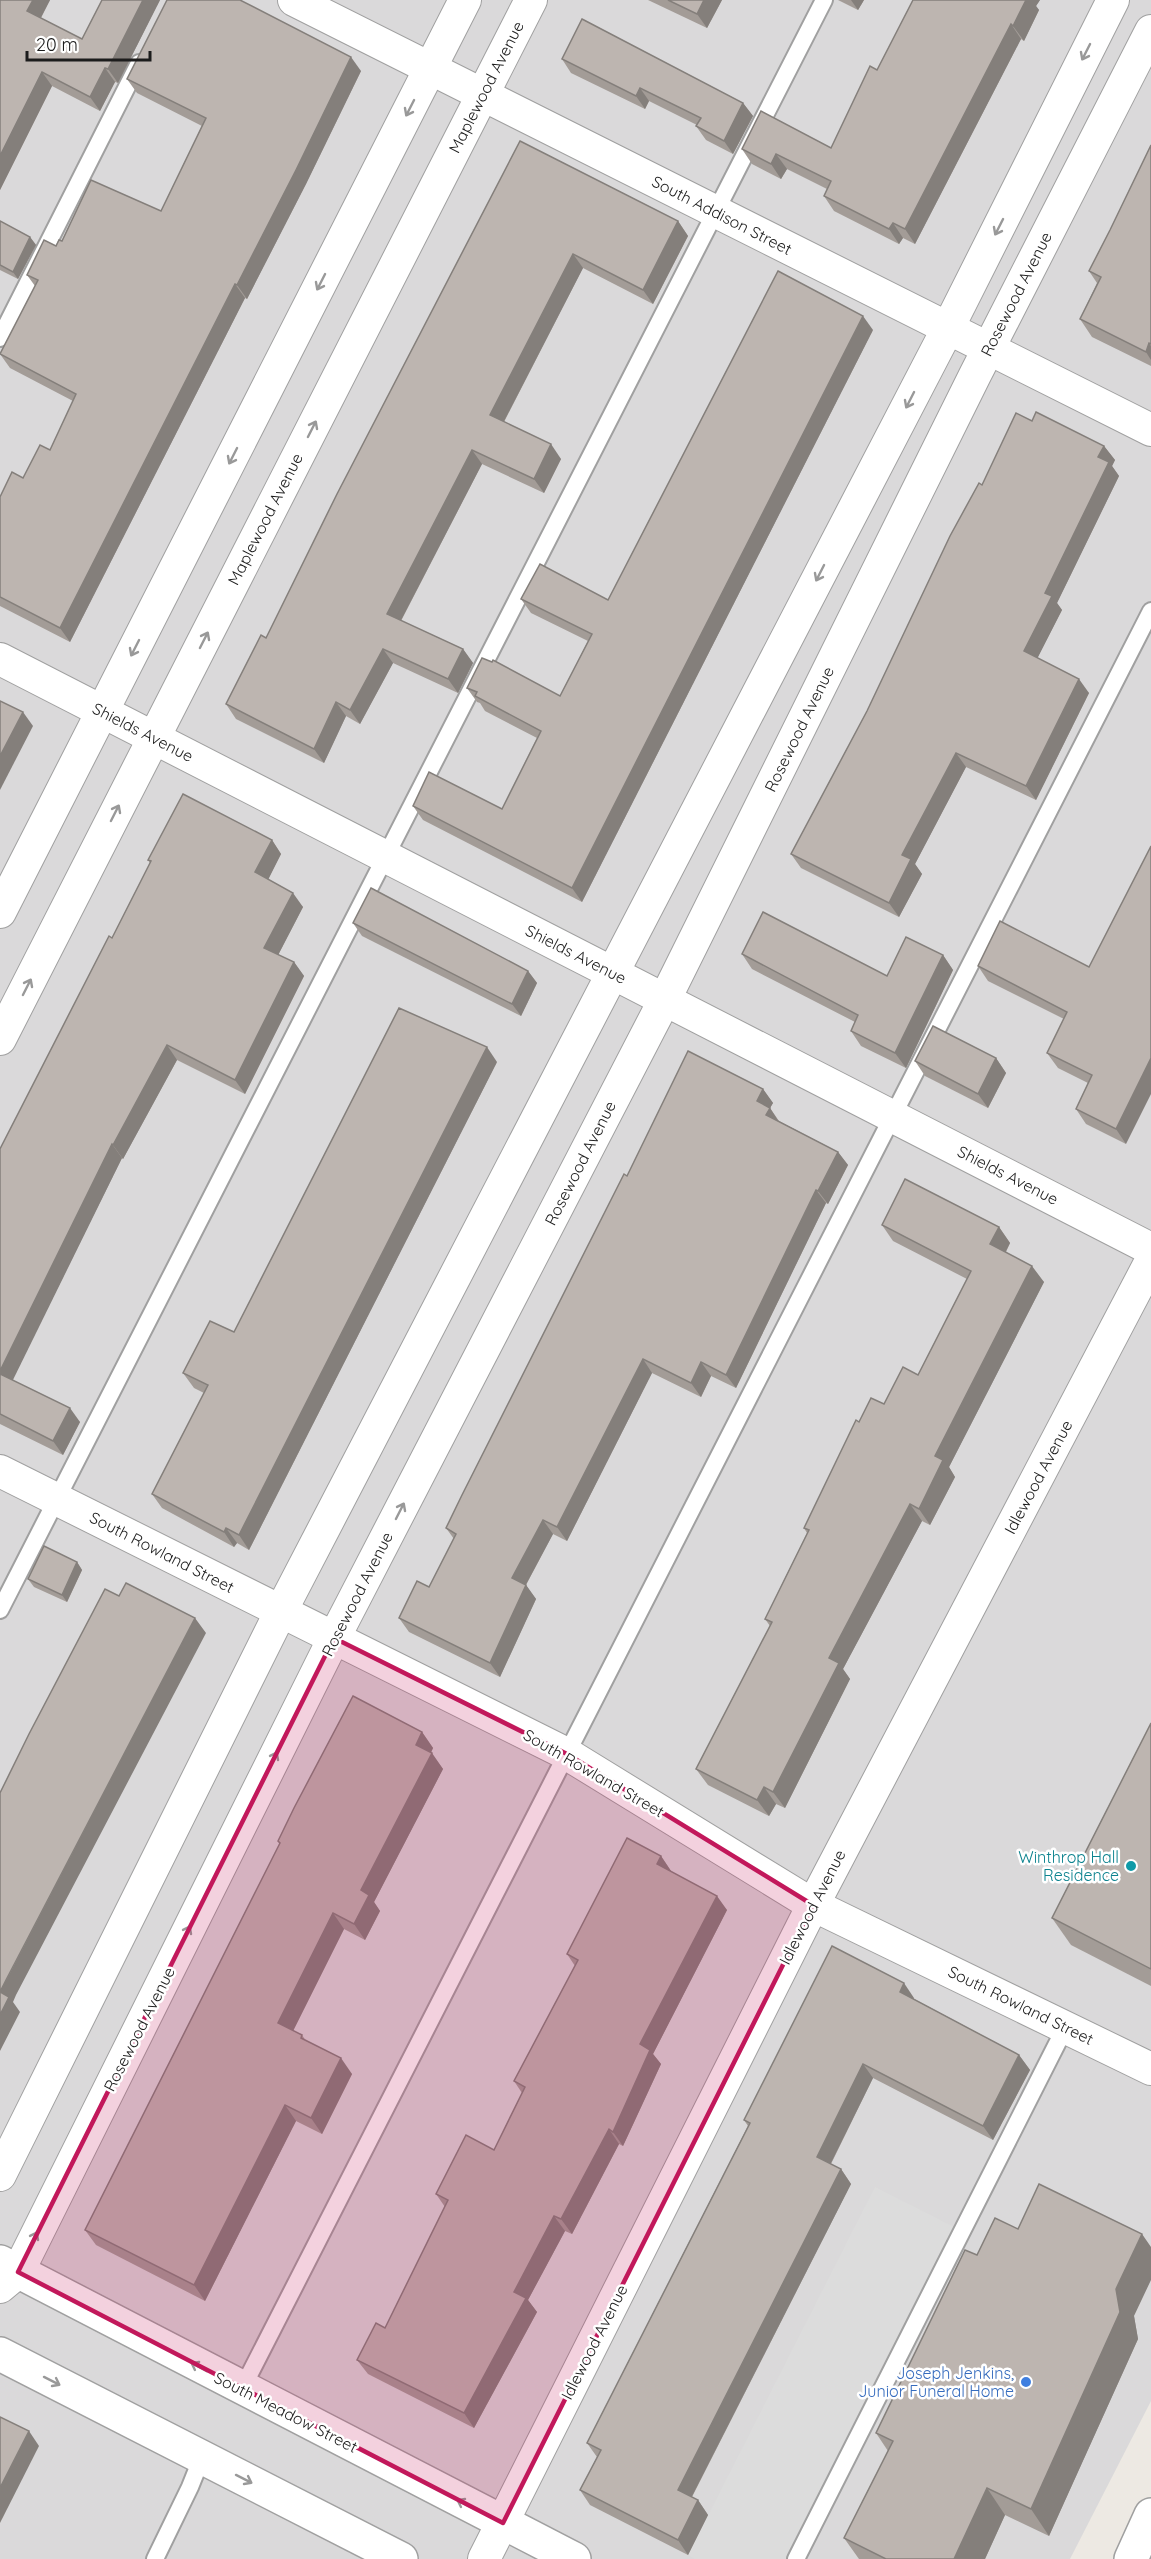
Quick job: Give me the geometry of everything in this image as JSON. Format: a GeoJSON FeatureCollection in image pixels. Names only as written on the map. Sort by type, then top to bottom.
{"type":"FeatureCollection","features":[{"type":"Feature","properties":{"kind":"street","name":"South Addison Street"},"geometry":{"type":"LineString","coordinates":[[294,0],[1151,430]]}},
{"type":"Feature","properties":{"kind":"street"},"geometry":{"type":"LineString","coordinates":[[0,912],[465,0]]}},
{"type":"Feature","properties":{"kind":"street","name":"Maplewood Avenue"},"geometry":{"type":"LineString","coordinates":[[0,1039],[531,0]]}},
{"type":"Feature","properties":{"kind":"street"},"geometry":{"type":"LineString","coordinates":[[0,2175],[280,1611],[948,328],[1113,0]]}},
{"type":"Feature","properties":{"kind":"street","name":"Rosewood Avenue"},"geometry":{"type":"LineString","coordinates":[[6,2274],[665,999],[988,348],[1151,31]]}},
{"type":"Feature","properties":{"kind":"street","name":"Shields Avenue"},"geometry":{"type":"LineString","coordinates":[[0,659],[1151,1249]]}},
{"type":"Feature","properties":{"kind":"street","name":"Idlewood Avenue"},"geometry":{"type":"LineString","coordinates":[[484,2559],[813,1905],[1151,1261]]}},
{"type":"Feature","properties":{"kind":"street","name":"South Rowland Street"},"geometry":{"type":"LineString","coordinates":[[0,1471],[567,1754],[813,1905],[1151,2069]]}},
{"type":"Feature","properties":{"kind":"street","name":"South Meadow Street"},"geometry":{"type":"LineString","coordinates":[[6,2274],[243,2390],[574,2559]]}},
{"type":"Feature","properties":{"kind":"street"},"geometry":{"type":"LineString","coordinates":[[0,2354],[401,2559]]}},
{"type":"Feature","properties":{"kind":"street"},"geometry":{"type":"LineString","coordinates":[[1131,2559],[1151,2515]]}},
{"type":"Feature","properties":{"kind":"lane"},"geometry":{"type":"LineString","coordinates":[[0,1610],[824,0]]}},
{"type":"Feature","properties":{"kind":"lane"},"geometry":{"type":"LineString","coordinates":[[0,338],[145,53]]}},
{"type":"Feature","properties":{"kind":"lane"},"geometry":{"type":"LineString","coordinates":[[243,2390],[1151,611]]}},
{"type":"Feature","properties":{"kind":"lane"},"geometry":{"type":"LineString","coordinates":[[796,2559],[1066,2026]]}},
{"type":"Feature","properties":{"kind":"lane"},"geometry":{"type":"LineString","coordinates":[[155,2559],[202,2457]]}},
{"type":"Feature","properties":{"kind":"highlighted area"},"geometry":{"type":"Polygon","coordinates":[[[334,1638],[567,1754],[813,1905],[503,2523],[18,2272],[334,1638]]]}},
{"type":"Feature","properties":{"kind":"shaded area"},"geometry":{"type":"Polygon","coordinates":[[[0,0],[1151,0],[1151,2401],[1070,2559],[0,2559],[0,0]]]}},
{"type":"Feature","properties":{"kind":"shaded area"},"geometry":{"type":"Polygon","coordinates":[[[875,2187],[958,2229],[791,2559],[695,2559],[688,2555],[875,2187]]]}},
{"type":"Feature","properties":{"kind":"building"},"geometry":{"type":"Polygon","coordinates":[[[0,0],[33,0],[27,11],[82,39],[102,0],[143,0],[108,69],[105,68],[90,97],[42,72],[0,156],[0,0]]]}},
{"type":"Feature","properties":{"kind":"building"},"geometry":{"type":"Polygon","coordinates":[[[167,0],[240,0],[351,57],[296,170],[237,285],[235,284],[60,628],[0,597],[0,497],[12,472],[23,478],[40,445],[50,450],[76,394],[0,354],[38,280],[27,275],[44,240],[56,246],[59,240],[62,241],[91,180],[161,211],[206,118],[127,79],[167,0]]]}},
{"type":"Feature","properties":{"kind":"building"},"geometry":{"type":"Polygon","coordinates":[[[668,0],[704,0],[697,14],[668,0]]]}},
{"type":"Feature","properties":{"kind":"building"},"geometry":{"type":"Polygon","coordinates":[[[913,0],[1026,0],[1013,26],[1011,24],[905,229],[893,223],[889,229],[824,196],[831,181],[776,154],[771,164],[742,149],[761,111],[831,148],[870,66],[877,70],[913,0]]]}},
{"type":"Feature","properties":{"kind":"building"},"geometry":{"type":"Polygon","coordinates":[[[582,19],[743,103],[724,141],[696,126],[701,118],[640,88],[636,96],[562,59],[582,19]]]}},
{"type":"Feature","properties":{"kind":"building"},"geometry":{"type":"Polygon","coordinates":[[[520,141],[678,221],[643,290],[573,254],[490,415],[551,444],[534,479],[472,450],[387,614],[463,649],[448,679],[383,649],[350,710],[336,702],[314,749],[226,704],[261,635],[266,638],[337,494],[520,141]]]}},
{"type":"Feature","properties":{"kind":"building"},"geometry":{"type":"Polygon","coordinates":[[[1151,145],[1151,344],[1149,343],[1146,352],[1080,319],[1101,277],[1089,271],[1151,145]]]}},
{"type":"Feature","properties":{"kind":"building"},"geometry":{"type":"Polygon","coordinates":[[[0,221],[30,237],[13,272],[0,265],[0,221]]]}},
{"type":"Feature","properties":{"kind":"building"},"geometry":{"type":"Polygon","coordinates":[[[778,271],[863,316],[572,888],[413,806],[429,772],[502,809],[541,731],[475,696],[477,692],[467,688],[482,658],[492,662],[493,660],[560,696],[592,634],[521,599],[540,564],[608,600],[778,271]]]}},
{"type":"Feature","properties":{"kind":"building"},"geometry":{"type":"Polygon","coordinates":[[[1036,412],[1104,446],[1098,457],[1109,462],[1045,593],[1052,596],[1024,651],[1079,679],[1026,786],[956,753],[902,855],[911,859],[889,903],[791,854],[867,711],[950,536],[979,483],[982,485],[1016,413],[1032,421],[1036,412]]]}},
{"type":"Feature","properties":{"kind":"building"},"geometry":{"type":"Polygon","coordinates":[[[0,701],[23,712],[0,756],[0,701]]]}},
{"type":"Feature","properties":{"kind":"building"},"geometry":{"type":"Polygon","coordinates":[[[183,794],[272,840],[255,872],[293,893],[264,948],[294,962],[235,1080],[167,1045],[112,1144],[0,1371],[0,1149],[109,936],[112,938],[151,861],[148,860],[183,794]]]}},
{"type":"Feature","properties":{"kind":"building"},"geometry":{"type":"Polygon","coordinates":[[[1151,846],[1151,1058],[1116,1129],[1076,1109],[1092,1075],[1047,1053],[1067,1012],[978,966],[1000,921],[1089,967],[1151,846]]]}},
{"type":"Feature","properties":{"kind":"building"},"geometry":{"type":"Polygon","coordinates":[[[371,888],[528,971],[512,1004],[353,923],[371,888]]]}},
{"type":"Feature","properties":{"kind":"building"},"geometry":{"type":"Polygon","coordinates":[[[763,912],[887,976],[906,937],[943,955],[895,1053],[851,1031],[858,1015],[742,954],[763,912]]]}},
{"type":"Feature","properties":{"kind":"building"},"geometry":{"type":"Polygon","coordinates":[[[399,1008],[487,1047],[239,1535],[226,1528],[224,1532],[152,1494],[208,1385],[183,1373],[210,1321],[234,1332],[399,1008]]]}},
{"type":"Feature","properties":{"kind":"building"},"geometry":{"type":"Polygon","coordinates":[[[933,1026],[996,1058],[978,1094],[915,1061],[933,1026]]]}},
{"type":"Feature","properties":{"kind":"building"},"geometry":{"type":"Polygon","coordinates":[[[688,1051],[763,1089],[757,1101],[770,1108],[766,1115],[838,1152],[818,1191],[816,1190],[726,1375],[701,1362],[691,1383],[643,1359],[557,1527],[543,1520],[512,1578],[526,1585],[490,1663],[399,1618],[417,1581],[429,1587],[456,1534],[446,1528],[624,1174],[627,1176],[688,1051]]]}},
{"type":"Feature","properties":{"kind":"building"},"geometry":{"type":"Polygon","coordinates":[[[905,1179],[999,1227],[990,1244],[1032,1266],[935,1456],[943,1460],[919,1509],[910,1504],[829,1658],[839,1663],[773,1792],[764,1787],[757,1800],[696,1769],[772,1622],[765,1619],[809,1530],[804,1528],[856,1420],[859,1422],[871,1398],[884,1404],[903,1367],[918,1375],[971,1271],[882,1225],[905,1179]]]}},
{"type":"Feature","properties":{"kind":"building"},"geometry":{"type":"Polygon","coordinates":[[[0,1374],[70,1408],[53,1441],[0,1414],[0,1374]]]}},
{"type":"Feature","properties":{"kind":"building"},"geometry":{"type":"Polygon","coordinates":[[[44,1546],[77,1562],[62,1595],[28,1579],[44,1546]]]}},
{"type":"Feature","properties":{"kind":"building"},"geometry":{"type":"Polygon","coordinates":[[[126,1583],[195,1618],[0,1992],[0,1793],[105,1589],[119,1596],[126,1583]]]}},
{"type":"Feature","properties":{"kind":"building"},"geometry":{"type":"Polygon","coordinates":[[[353,1696],[422,1732],[416,1745],[432,1753],[361,1890],[369,1895],[354,1924],[333,1913],[278,2023],[302,2035],[301,2038],[341,2058],[311,2118],[285,2105],[194,2285],[85,2230],[280,1843],[278,1841],[294,1808],[353,1696]]]}},
{"type":"Feature","properties":{"kind":"building"},"geometry":{"type":"Polygon","coordinates":[[[1151,1723],[1151,1969],[1052,1918],[1151,1723]]]}},
{"type":"Feature","properties":{"kind":"building"},"geometry":{"type":"Polygon","coordinates":[[[627,1838],[661,1856],[657,1864],[717,1896],[640,2044],[650,2050],[613,2132],[609,2129],[561,2219],[554,2216],[514,2292],[526,2298],[464,2413],[357,2360],[376,2323],[385,2328],[448,2200],[436,2194],[466,2135],[494,2150],[525,2087],[514,2081],[578,1960],[567,1954],[627,1838]]]}},
{"type":"Feature","properties":{"kind":"building"},"geometry":{"type":"Polygon","coordinates":[[[832,1946],[904,1983],[900,1992],[1019,2055],[983,2126],[863,2064],[817,2157],[841,2169],[678,2490],[698,2500],[678,2540],[580,2490],[601,2450],[587,2443],[750,2123],[744,2120],[832,1946]]]}},
{"type":"Feature","properties":{"kind":"building"},"geometry":{"type":"Polygon","coordinates":[[[0,1992],[9,1997],[0,2015],[0,1992]]]}},
{"type":"Feature","properties":{"kind":"building","name":"Joseph Jenkins, Junior Funeral Home"},"geometry":{"type":"Polygon","coordinates":[[[1039,2184],[1142,2234],[1116,2289],[1120,2312],[1031,2509],[987,2488],[954,2559],[886,2559],[844,2538],[893,2441],[876,2433],[965,2250],[977,2255],[995,2218],[1018,2229],[1039,2184]]]}},
{"type":"Feature","properties":{"kind":"building"},"geometry":{"type":"Polygon","coordinates":[[[0,2417],[29,2431],[0,2488],[0,2417]]]}},
{"type":"Feature","properties":{"kind":"place","name":"Winthrop Hall Residence"},"geometry":{"type":"Point","coordinates":[1131,1866]}},
{"type":"Feature","properties":{"kind":"place","name":"Joseph Jenkins, Junior Funeral Home"},"geometry":{"type":"Point","coordinates":[1026,2382]}}]}
